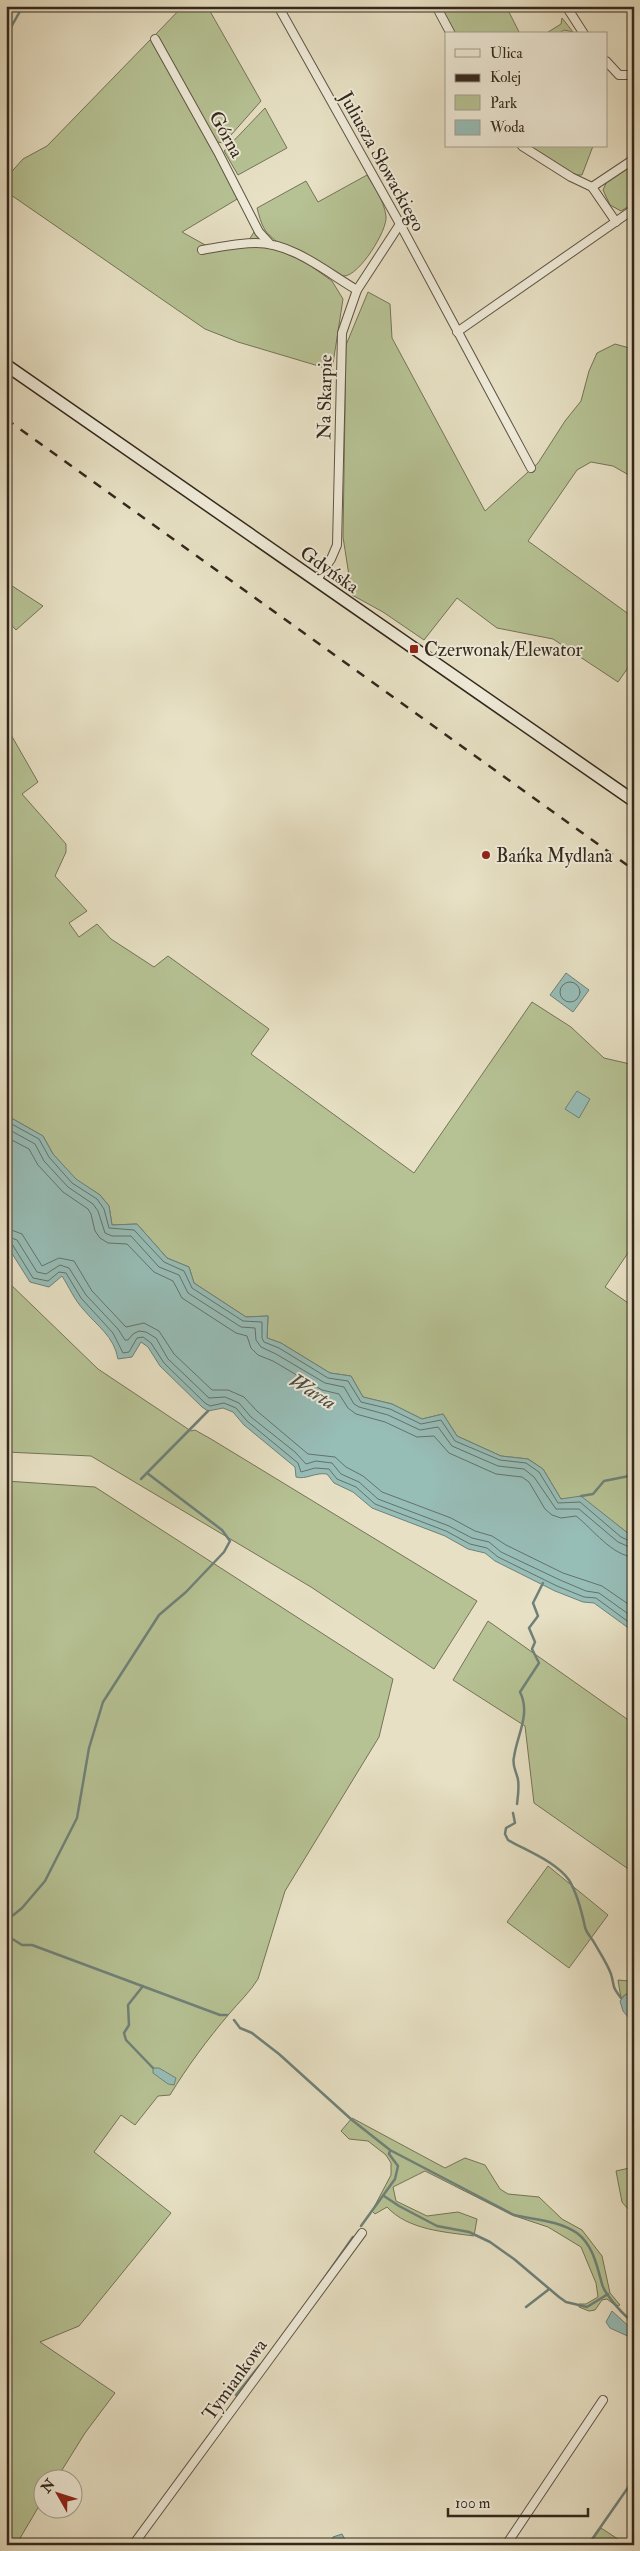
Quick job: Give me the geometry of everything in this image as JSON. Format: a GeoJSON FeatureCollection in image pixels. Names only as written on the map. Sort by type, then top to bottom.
{"type":"FeatureCollection","features":[{"type":"Feature","properties":{"kind":"main road","name":"Gdyńska"},"geometry":{"type":"LineString","coordinates":[[6,365],[634,801]]}},
{"type":"Feature","properties":{"kind":"street","name":"Juliusza Słowackiego"},"geometry":{"type":"LineString","coordinates":[[278,6],[400,224],[531,468]]}},
{"type":"Feature","properties":{"kind":"street"},"geometry":{"type":"LineString","coordinates":[[436,6],[450,32]]}},
{"type":"Feature","properties":{"kind":"street"},"geometry":{"type":"LineString","coordinates":[[566,6],[583,32]]}},
{"type":"Feature","properties":{"kind":"street","name":"Górna"},"geometry":{"type":"LineString","coordinates":[[155,39],[222,160],[259,232],[270,244]]}},
{"type":"Feature","properties":{"kind":"street"},"geometry":{"type":"LineString","coordinates":[[608,63],[619,75],[634,75]]}},
{"type":"Feature","properties":{"kind":"street"},"geometry":{"type":"LineString","coordinates":[[525,148],[571,177],[592,187],[616,222]]}},
{"type":"Feature","properties":{"kind":"street"},"geometry":{"type":"LineString","coordinates":[[592,187],[634,159]]}},
{"type":"Feature","properties":{"kind":"street"},"geometry":{"type":"LineString","coordinates":[[457,332],[634,209]]}},
{"type":"Feature","properties":{"kind":"street","name":"Na Skarpie"},"geometry":{"type":"LineString","coordinates":[[316,581],[331,560],[337,545],[341,348],[345,319],[357,290],[400,224]]}},
{"type":"Feature","properties":{"kind":"street"},"geometry":{"type":"LineString","coordinates":[[202,250],[255,243],[270,244],[297,254],[357,290]]}},
{"type":"Feature","properties":{"kind":"street","name":"Tymiankowa"},"geometry":{"type":"LineString","coordinates":[[133,2545],[362,2233]]}},
{"type":"Feature","properties":{"kind":"street"},"geometry":{"type":"LineString","coordinates":[[506,2545],[603,2400]]}},
{"type":"Feature","properties":{"kind":"green space"},"geometry":{"type":"Polygon","coordinates":[[[183,6],[207,6],[261,101],[224,143],[217,142],[155,35],[183,6]]]}},
{"type":"Feature","properties":{"kind":"green space"},"geometry":{"type":"Polygon","coordinates":[[[440,6],[498,6],[500,9],[506,6],[519,32],[454,32],[440,6]]]}},
{"type":"Feature","properties":{"kind":"green space"},"geometry":{"type":"Polygon","coordinates":[[[562,18],[573,32],[564,30],[561,32],[548,32],[561,24],[562,18]]]}},
{"type":"Feature","properties":{"kind":"green space"},"geometry":{"type":"Polygon","coordinates":[[[151,39],[239,198],[182,232],[207,246],[249,240],[254,232],[279,251],[304,261],[332,281],[343,299],[332,370],[238,342],[205,329],[11,195],[6,200],[6,178],[23,159],[47,146],[151,39]]]}},
{"type":"Feature","properties":{"kind":"green space"},"geometry":{"type":"Polygon","coordinates":[[[265,108],[287,148],[238,175],[224,151],[265,108]]]}},
{"type":"Feature","properties":{"kind":"green space"},"geometry":{"type":"Polygon","coordinates":[[[532,148],[592,148],[582,175],[575,175],[532,148]]]}},
{"type":"Feature","properties":{"kind":"green space"},"geometry":{"type":"Polygon","coordinates":[[[634,163],[634,203],[621,211],[610,205],[603,190],[607,181],[634,163]]]}},
{"type":"Feature","properties":{"kind":"green space"},"geometry":{"type":"Polygon","coordinates":[[[367,175],[383,205],[386,216],[385,223],[378,241],[364,261],[350,274],[344,276],[336,275],[314,265],[289,251],[265,230],[257,208],[306,181],[318,202],[367,175]]]}},
{"type":"Feature","properties":{"kind":"green space"},"geometry":{"type":"Polygon","coordinates":[[[368,292],[390,304],[392,338],[485,511],[538,463],[565,421],[581,401],[589,371],[597,353],[615,344],[633,349],[634,346],[634,478],[613,466],[591,462],[577,470],[528,541],[634,618],[634,659],[618,682],[553,639],[497,628],[457,598],[424,640],[383,612],[352,595],[343,537],[346,345],[368,292]]]}},
{"type":"Feature","properties":{"kind":"green space"},"geometry":{"type":"Polygon","coordinates":[[[6,582],[43,606],[16,630],[6,619],[6,582]]]}},
{"type":"Feature","properties":{"kind":"green space"},"geometry":{"type":"Polygon","coordinates":[[[6,726],[38,782],[22,794],[66,844],[66,852],[55,876],[87,911],[69,923],[79,937],[97,924],[111,939],[154,967],[168,956],[269,1029],[251,1054],[414,1173],[532,1002],[571,1027],[604,1058],[630,1064],[634,1055],[634,1244],[605,1287],[634,1307],[634,1538],[581,1497],[561,1499],[543,1469],[528,1459],[501,1456],[457,1436],[443,1414],[422,1419],[392,1404],[363,1397],[351,1376],[330,1373],[281,1343],[267,1338],[268,1316],[246,1317],[194,1283],[189,1267],[167,1258],[137,1224],[112,1225],[109,1206],[100,1195],[76,1180],[53,1154],[43,1136],[6,1115],[6,726]]]}},
{"type":"Feature","properties":{"kind":"green space"},"geometry":{"type":"Polygon","coordinates":[[[6,1280],[98,1369],[191,1431],[195,1430],[211,1439],[477,1601],[434,1669],[311,1587],[91,1456],[6,1452],[6,1280]]]}},
{"type":"Feature","properties":{"kind":"green space"},"geometry":{"type":"Polygon","coordinates":[[[6,1481],[95,1487],[393,1679],[379,1737],[285,1891],[258,1979],[205,2044],[170,2095],[158,2096],[135,2125],[121,2115],[94,2152],[171,2213],[79,2326],[40,2342],[115,2393],[85,2433],[63,2468],[32,2468],[32,2518],[16,2545],[6,2545],[6,1481]]]}},
{"type":"Feature","properties":{"kind":"green space"},"geometry":{"type":"Polygon","coordinates":[[[488,1621],[634,1724],[634,1873],[534,1803],[525,1726],[453,1680],[488,1621]]]}},
{"type":"Feature","properties":{"kind":"green space"},"geometry":{"type":"Polygon","coordinates":[[[548,1866],[608,1915],[569,1968],[507,1922],[548,1866]]]}},
{"type":"Feature","properties":{"kind":"green space"},"geometry":{"type":"Polygon","coordinates":[[[618,1980],[629,1981],[634,1984],[634,1997],[626,1994],[621,1998],[618,1980]]]}},
{"type":"Feature","properties":{"kind":"green space"},"geometry":{"type":"Polygon","coordinates":[[[352,2118],[445,2168],[465,2158],[485,2165],[500,2189],[508,2194],[539,2197],[562,2219],[582,2230],[602,2256],[610,2293],[620,2305],[616,2306],[607,2299],[602,2300],[595,2310],[589,2311],[579,2307],[579,2304],[586,2304],[598,2297],[596,2283],[581,2247],[548,2227],[512,2215],[425,2171],[393,2187],[396,2201],[427,2216],[458,2212],[477,2219],[474,2236],[428,2229],[416,2225],[405,2221],[387,2207],[375,2214],[372,2211],[391,2175],[391,2163],[386,2155],[368,2141],[349,2139],[341,2131],[352,2118]]]}},
{"type":"Feature","properties":{"kind":"green space"},"geometry":{"type":"Polygon","coordinates":[[[634,2167],[634,2216],[622,2202],[616,2171],[634,2167]]]}},
{"type":"Feature","properties":{"kind":"green space"},"geometry":{"type":"Polygon","coordinates":[[[601,2528],[627,2545],[589,2545],[601,2528]]]}},
{"type":"Feature","properties":{"kind":"water"},"geometry":{"type":"Polygon","coordinates":[[[566,973],[589,990],[573,1012],[550,995],[566,973]]]}},
{"type":"Feature","properties":{"kind":"water"},"geometry":{"type":"Polygon","coordinates":[[[577,1091],[590,1099],[579,1118],[565,1109],[577,1091]]]}},
{"type":"Feature","properties":{"kind":"water","name":"Warta"},"geometry":{"type":"Polygon","coordinates":[[[6,1115],[43,1136],[53,1154],[76,1179],[100,1195],[109,1206],[112,1225],[137,1224],[167,1258],[189,1267],[194,1283],[246,1317],[268,1316],[267,1338],[281,1343],[330,1373],[351,1376],[363,1397],[392,1404],[422,1419],[443,1414],[457,1436],[501,1456],[528,1459],[543,1469],[561,1499],[581,1496],[634,1538],[634,1632],[594,1603],[583,1602],[555,1591],[495,1561],[485,1553],[468,1549],[445,1536],[372,1508],[353,1492],[334,1483],[327,1474],[303,1478],[296,1477],[295,1467],[244,1425],[233,1412],[223,1408],[208,1411],[202,1407],[160,1366],[148,1347],[141,1342],[132,1357],[118,1359],[109,1338],[80,1305],[62,1276],[49,1287],[30,1282],[6,1244],[6,1115]]]}},
{"type":"Feature","properties":{"kind":"water"},"geometry":{"type":"Polygon","coordinates":[[[626,1994],[634,1997],[634,2024],[623,2011],[620,2001],[626,1994]]]}},
{"type":"Feature","properties":{"kind":"water"},"geometry":{"type":"Polygon","coordinates":[[[153,2068],[159,2068],[176,2078],[174,2085],[168,2084],[153,2073],[153,2068]]]}},
{"type":"Feature","properties":{"kind":"water"},"geometry":{"type":"Polygon","coordinates":[[[612,2311],[634,2331],[632,2338],[610,2328],[606,2322],[612,2311]]]}},
{"type":"Feature","properties":{"kind":"water"},"geometry":{"type":"Polygon","coordinates":[[[342,2534],[348,2545],[329,2545],[333,2537],[342,2534]]]}},
{"type":"Feature","properties":{"kind":"waterway"},"geometry":{"type":"LineString","coordinates":[[6,20],[8,6]]}},
{"type":"Feature","properties":{"kind":"waterway"},"geometry":{"type":"LineString","coordinates":[[6,36],[23,6]]}},
{"type":"Feature","properties":{"kind":"waterway"},"geometry":{"type":"LineString","coordinates":[[141,1479],[208,1411]]}},
{"type":"Feature","properties":{"kind":"waterway"},"geometry":{"type":"LineString","coordinates":[[6,1921],[22,1908],[45,1881],[77,1818],[89,1748],[103,1702],[159,1615],[186,1592],[224,1552],[230,1541],[222,1530],[147,1473]]}},
{"type":"Feature","properties":{"kind":"waterway"},"geometry":{"type":"LineString","coordinates":[[581,1496],[593,1494],[604,1481],[634,1475]]}},
{"type":"Feature","properties":{"kind":"waterway"},"geometry":{"type":"LineString","coordinates":[[517,1804],[518,1779],[513,1762],[524,1716],[523,1700],[520,1692],[539,1663],[532,1649],[535,1642],[529,1628],[538,1616],[533,1603],[543,1583]]}},
{"type":"Feature","properties":{"kind":"waterway"},"geometry":{"type":"LineString","coordinates":[[513,1813],[515,1823],[506,1828],[505,1834],[508,1840],[549,1862],[569,1880],[577,1897],[586,1929],[608,1966],[614,1988],[621,1998]]}},
{"type":"Feature","properties":{"kind":"waterway"},"geometry":{"type":"LineString","coordinates":[[6,1935],[22,1945],[32,1945],[220,2015],[227,2015]]}},
{"type":"Feature","properties":{"kind":"waterway"},"geometry":{"type":"LineString","coordinates":[[143,1986],[128,2005],[129,2025],[124,2033],[126,2040],[153,2068]]}},
{"type":"Feature","properties":{"kind":"waterway"},"geometry":{"type":"LineString","coordinates":[[234,2020],[240,2028],[252,2033],[279,2054],[352,2120],[390,2150],[514,2215],[562,2225],[577,2233],[591,2250],[602,2284],[607,2293],[620,2311],[634,2322]]}},
{"type":"Feature","properties":{"kind":"waterway"},"geometry":{"type":"LineString","coordinates":[[361,2226],[395,2179],[398,2166],[389,2154],[390,2151]]}},
{"type":"Feature","properties":{"kind":"waterway"},"geometry":{"type":"LineString","coordinates":[[384,2196],[437,2226],[469,2232],[490,2242],[514,2259],[566,2302],[587,2307],[608,2294]]}},
{"type":"Feature","properties":{"kind":"waterway"},"geometry":{"type":"LineString","coordinates":[[311,2297],[353,2237]]}},
{"type":"Feature","properties":{"kind":"waterway"},"geometry":{"type":"LineString","coordinates":[[526,2307],[548,2290]]}},
{"type":"Feature","properties":{"kind":"waterway"},"geometry":{"type":"LineString","coordinates":[[236,2395],[260,2365]]}},
{"type":"Feature","properties":{"kind":"waterway"},"geometry":{"type":"LineString","coordinates":[[588,2545],[634,2479]]}},
{"type":"Feature","properties":{"kind":"railway"},"geometry":{"type":"LineString","coordinates":[[6,419],[634,870]]}},
{"type":"Feature","properties":{"kind":"place","name":"Czerwonak/Elewator"},"geometry":{"type":"Point","coordinates":[414,649]}},
{"type":"Feature","properties":{"kind":"place","name":"Bańka Mydlana"},"geometry":{"type":"Point","coordinates":[486,855]}}]}
